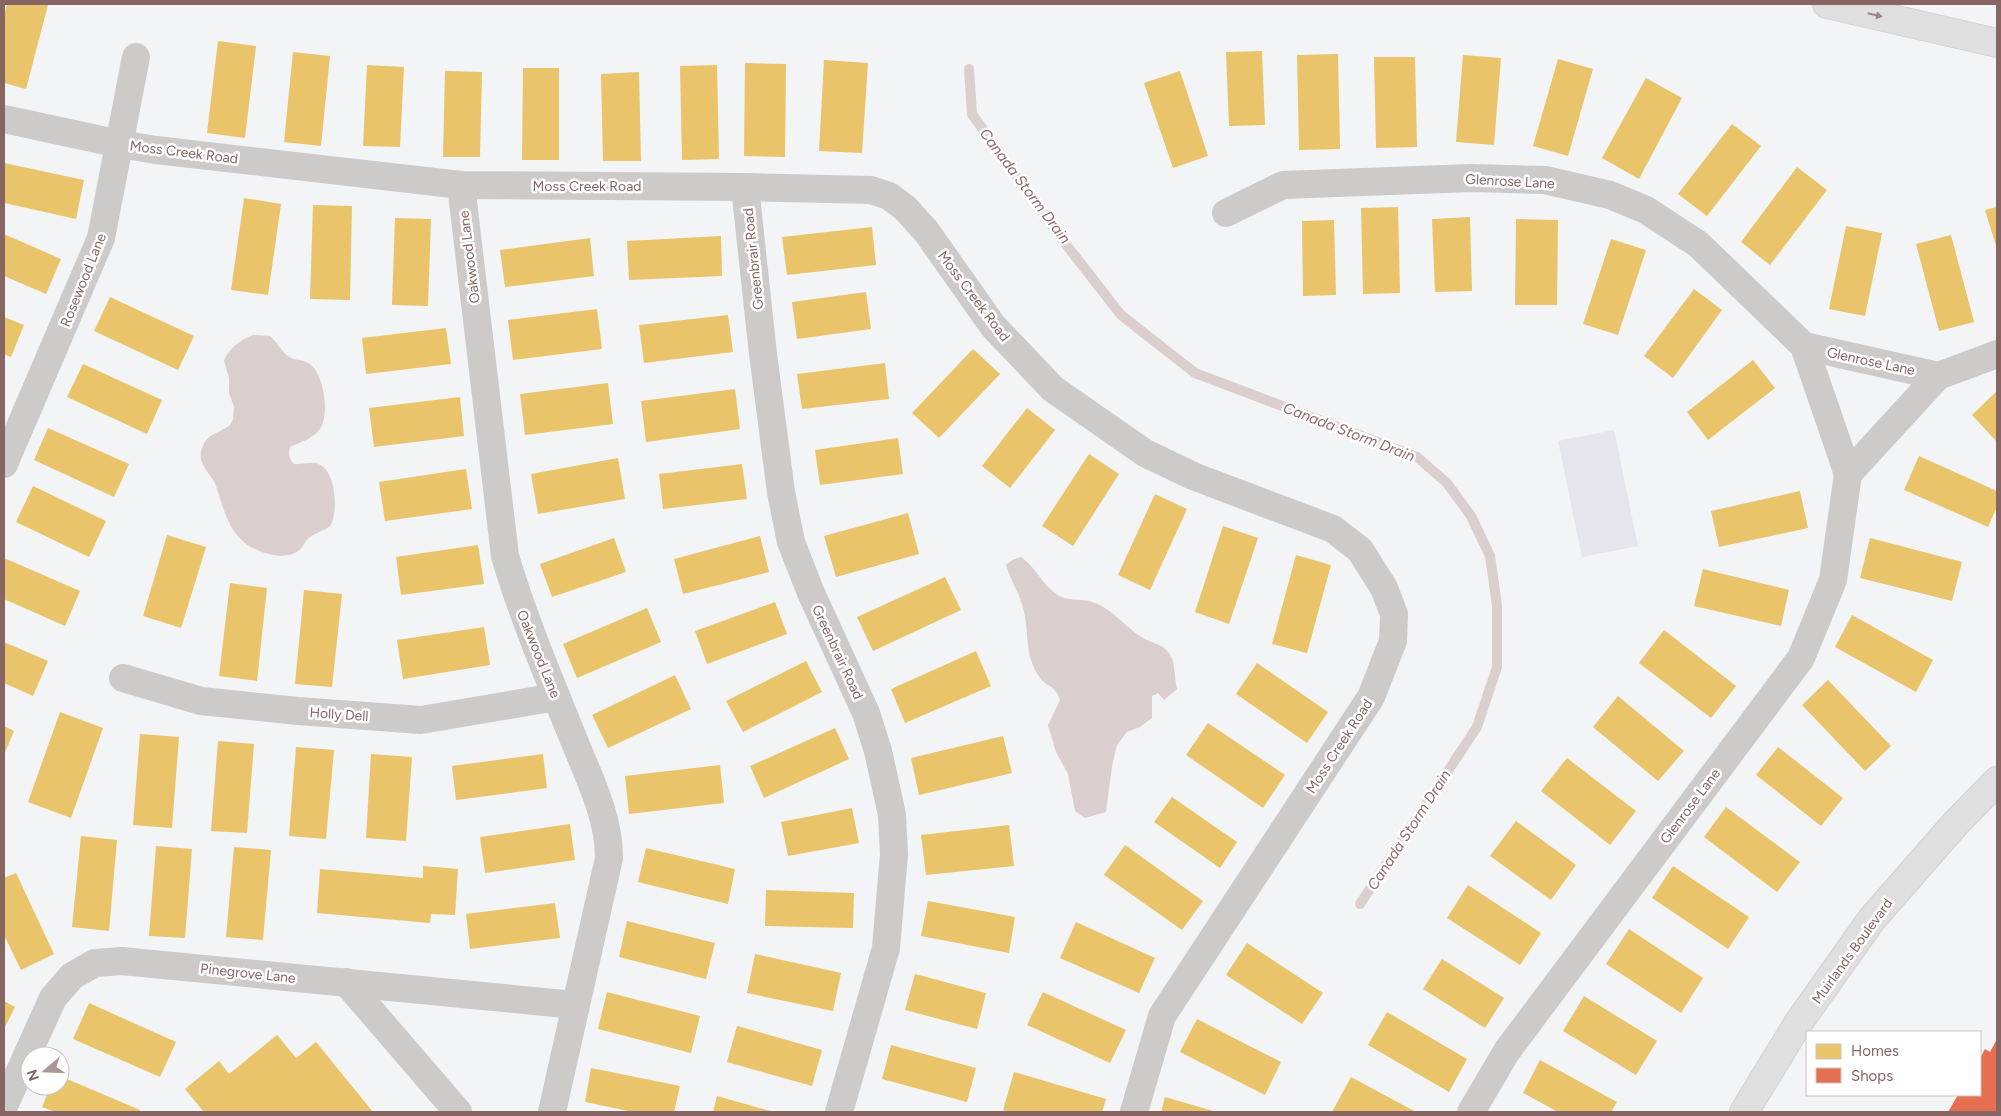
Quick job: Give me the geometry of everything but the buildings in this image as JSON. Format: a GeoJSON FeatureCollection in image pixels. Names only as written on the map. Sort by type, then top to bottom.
{"type":"FeatureCollection","features":[{"type":"Feature","properties":{"kind":"main road"},"geometry":{"type":"LineString","coordinates":[[1828,4],[1997,43]]}},
{"type":"Feature","properties":{"kind":"main road","name":"Muirlands Boulevard"},"geometry":{"type":"LineString","coordinates":[[1744,1112],[1799,1022],[1872,919],[1956,823],[1997,781]]}},
{"type":"Feature","properties":{"kind":"street","name":"Rosewood Lane"},"geometry":{"type":"LineString","coordinates":[[4,464],[101,238],[136,57]]}},
{"type":"Feature","properties":{"kind":"street","name":"Moss Creek Road"},"geometry":{"type":"LineString","coordinates":[[4,118],[120,144],[460,185],[871,190],[889,196],[905,208],[926,231],[993,326],[1053,389],[1145,453],[1193,476],[1333,529],[1360,550],[1384,588],[1394,614],[1393,641],[1371,697],[1162,1016],[1134,1112]]}},
{"type":"Feature","properties":{"kind":"street","name":"Glenrose Lane"},"geometry":{"type":"LineString","coordinates":[[1226,213],[1283,185],[1471,178],[1546,180],[1610,195],[1646,210],[1698,244],[1804,346],[1848,474],[1833,580],[1801,658],[1507,1051],[1471,1112]]}},
{"type":"Feature","properties":{"kind":"street","name":"Oakwood Lane"},"geometry":{"type":"LineString","coordinates":[[460,185],[505,556],[519,604],[598,801],[609,838],[609,858],[552,1112]]}},
{"type":"Feature","properties":{"kind":"street","name":"Greenbrair Road"},"geometry":{"type":"LineString","coordinates":[[745,187],[763,354],[781,492],[791,542],[811,593],[866,713],[878,751],[892,816],[894,854],[886,948],[839,1112]]}},
{"type":"Feature","properties":{"kind":"street","name":"Glenrose Lane"},"geometry":{"type":"LineString","coordinates":[[1804,346],[1938,376]]}},
{"type":"Feature","properties":{"kind":"street","name":"Glenrose Lane"},"geometry":{"type":"LineString","coordinates":[[1848,474],[1938,376],[1997,354]]}},
{"type":"Feature","properties":{"kind":"street","name":"Holly Dell"},"geometry":{"type":"LineString","coordinates":[[123,678],[201,701],[298,711],[421,720],[556,696]]}},
{"type":"Feature","properties":{"kind":"street","name":"Pinegrove Lane"},"geometry":{"type":"LineString","coordinates":[[4,1106],[53,998],[72,976],[96,963],[122,961],[576,1005]]}},
{"type":"Feature","properties":{"kind":"street"},"geometry":{"type":"LineString","coordinates":[[346,982],[458,1112]]}},
{"type":"Feature","properties":{"kind":"shaded area"},"geometry":{"type":"Polygon","coordinates":[[[253,335],[270,336],[288,356],[310,364],[319,377],[324,395],[325,414],[320,429],[310,438],[290,447],[289,455],[294,464],[315,463],[324,468],[329,474],[335,502],[333,520],[330,526],[310,537],[298,552],[288,555],[265,553],[244,543],[227,518],[216,486],[203,466],[201,457],[203,446],[209,437],[230,425],[233,419],[234,407],[229,393],[229,378],[224,361],[236,345],[253,335]]]}},
{"type":"Feature","properties":{"kind":"shaded area"},"geometry":{"type":"Polygon","coordinates":[[[1614,430],[1638,546],[1582,557],[1558,441],[1614,430]]]}},
{"type":"Feature","properties":{"kind":"shaded area"},"geometry":{"type":"Polygon","coordinates":[[[1021,557],[1027,561],[1052,591],[1062,597],[1100,605],[1138,635],[1164,648],[1172,659],[1177,689],[1164,700],[1158,693],[1152,696],[1152,718],[1140,727],[1127,732],[1117,745],[1112,766],[1106,812],[1085,818],[1075,811],[1068,774],[1056,752],[1048,725],[1060,700],[1053,688],[1038,675],[1031,660],[1023,606],[1006,565],[1012,560],[1021,557]]]}},
{"type":"Feature","properties":{"kind":"waterway","name":"Canada Storm Drain"},"geometry":{"type":"LineString","coordinates":[[969,69],[972,114],[1061,238],[1121,315],[1195,373],[1417,457],[1447,483],[1471,516],[1490,556],[1497,605],[1497,667],[1477,727],[1360,904]]}}]}
